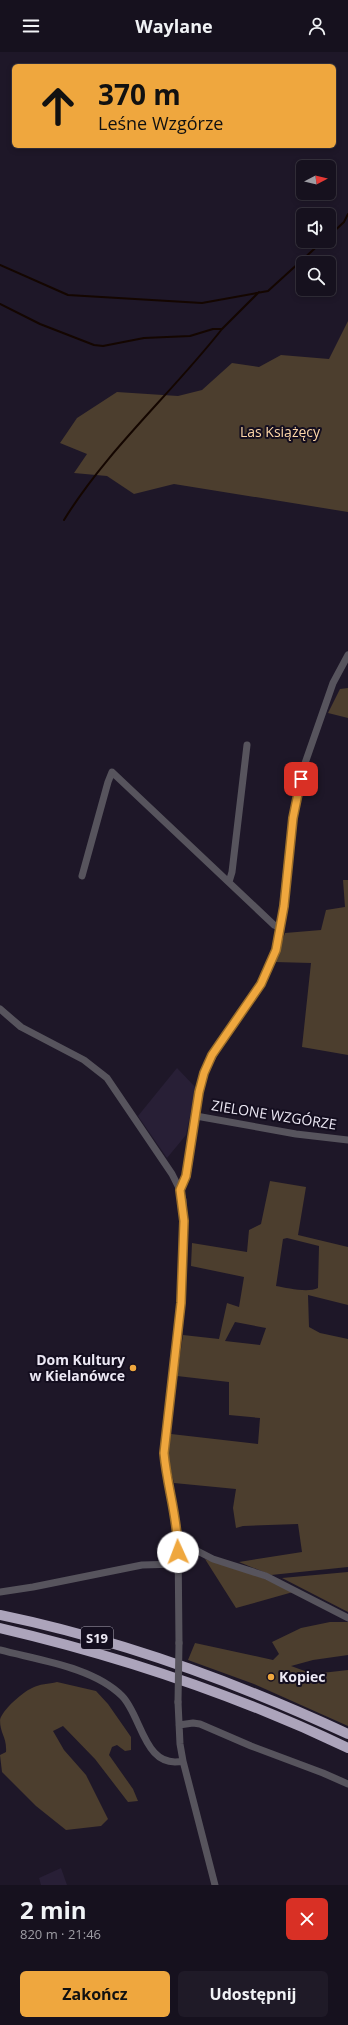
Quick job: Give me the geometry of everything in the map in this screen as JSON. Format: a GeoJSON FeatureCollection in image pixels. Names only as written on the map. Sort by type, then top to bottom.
{"type":"FeatureCollection","features":[{"type":"Feature","properties":{"kind":"highway","name":"S19"},"geometry":{"type":"LineString","coordinates":[[0,1615],[99,1639],[156,1657],[273,1700],[348,1734]]}},
{"type":"Feature","properties":{"kind":"highway","name":"S19"},"geometry":{"type":"LineString","coordinates":[[0,1628],[103,1654],[152,1669],[253,1706],[348,1748]]}},
{"type":"Feature","properties":{"kind":"street"},"geometry":{"type":"LineString","coordinates":[[180,1190],[186,1176],[204,1073],[212,1055],[264,978],[276,950],[281,928],[288,858],[298,789],[303,769],[333,683],[348,655]]}},
{"type":"Feature","properties":{"kind":"street"},"geometry":{"type":"LineString","coordinates":[[229,882],[232,872],[247,745]]}},
{"type":"Feature","properties":{"kind":"street"},"geometry":{"type":"LineString","coordinates":[[82,876],[112,772],[274,925],[281,928]]}},
{"type":"Feature","properties":{"kind":"street"},"geometry":{"type":"LineString","coordinates":[[1,1011],[21,1027],[84,1060],[107,1078],[172,1174],[180,1190],[184,1218],[181,1296],[164,1453],[178,1541],[178,1702],[183,1761],[215,1885]]}},
{"type":"Feature","properties":{"kind":"street","name":"ZIELONE WZGÓRZE"},"geometry":{"type":"LineString","coordinates":[[196,1116],[296,1134],[348,1140]]}},
{"type":"Feature","properties":{"kind":"street"},"geometry":{"type":"LineString","coordinates":[[178,1541],[213,1558],[266,1576],[348,1618]]}},
{"type":"Feature","properties":{"kind":"street"},"geometry":{"type":"LineString","coordinates":[[0,1592],[33,1587],[142,1565],[178,1564]]}},
{"type":"Feature","properties":{"kind":"street"},"geometry":{"type":"LineString","coordinates":[[0,1650],[60,1665],[105,1683],[123,1697],[155,1754],[168,1763],[183,1761]]}},
{"type":"Feature","properties":{"kind":"street"},"geometry":{"type":"LineString","coordinates":[[179,1725],[193,1722],[200,1724],[251,1746],[348,1784]]}},
{"type":"Feature","properties":{"kind":"shaded area"},"geometry":{"type":"Polygon","coordinates":[[[177,1068],[196,1088],[186,1135],[167,1158],[138,1116],[177,1068]]]}},
{"type":"Feature","properties":{"kind":"shaded area"},"geometry":{"type":"Polygon","coordinates":[[[61,1868],[67,1885],[41,1885],[39,1878],[61,1868]]]}},
{"type":"Feature","properties":{"kind":"green space","name":"Las Książęcy"},"geometry":{"type":"Polygon","coordinates":[[[348,321],[348,512],[174,484],[134,494],[107,476],[74,473],[87,454],[60,443],[77,418],[117,392],[178,396],[202,390],[232,363],[259,367],[281,355],[329,359],[348,321]]]}},
{"type":"Feature","properties":{"kind":"green space"},"geometry":{"type":"Polygon","coordinates":[[[348,688],[348,718],[328,713],[340,689],[348,688]]]}},
{"type":"Feature","properties":{"kind":"green space"},"geometry":{"type":"Polygon","coordinates":[[[343,880],[348,880],[348,1055],[302,1047],[311,963],[275,962],[285,933],[321,930],[326,910],[345,907],[343,880]]]}},
{"type":"Feature","properties":{"kind":"green space"},"geometry":{"type":"Polygon","coordinates":[[[270,1181],[306,1187],[298,1235],[348,1247],[348,1305],[308,1295],[309,1327],[320,1333],[348,1339],[348,1567],[271,1575],[239,1562],[302,1552],[298,1524],[243,1526],[236,1528],[233,1508],[236,1489],[174,1483],[168,1452],[171,1434],[258,1444],[260,1418],[229,1415],[229,1382],[177,1376],[183,1335],[219,1339],[227,1303],[239,1307],[244,1277],[191,1266],[192,1243],[247,1252],[249,1230],[261,1224],[270,1181]],[[287,1238],[283,1239],[276,1286],[303,1290],[318,1288],[319,1246],[287,1238]],[[235,1322],[225,1341],[260,1345],[266,1328],[235,1322]]]}},
{"type":"Feature","properties":{"kind":"green space"},"geometry":{"type":"Polygon","coordinates":[[[205,1559],[263,1578],[293,1592],[236,1608],[205,1559]]]}},
{"type":"Feature","properties":{"kind":"green space"},"geometry":{"type":"Polygon","coordinates":[[[348,1572],[348,1612],[282,1578],[348,1572]]]}},
{"type":"Feature","properties":{"kind":"green space"},"geometry":{"type":"Polygon","coordinates":[[[330,1622],[348,1622],[348,1655],[313,1660],[291,1666],[313,1674],[348,1670],[348,1726],[254,1684],[188,1660],[195,1643],[273,1660],[279,1654],[272,1642],[301,1628],[330,1622]]]}},
{"type":"Feature","properties":{"kind":"green space"},"geometry":{"type":"Polygon","coordinates":[[[57,1682],[96,1691],[108,1704],[131,1737],[131,1750],[125,1751],[117,1745],[112,1747],[109,1755],[133,1789],[138,1801],[128,1802],[95,1759],[63,1726],[53,1731],[64,1750],[86,1775],[108,1819],[101,1826],[66,1830],[36,1806],[2,1772],[0,1755],[6,1752],[6,1747],[0,1720],[5,1711],[18,1697],[28,1690],[57,1682]]]}},
{"type":"Feature","properties":{"kind":"waterway"},"geometry":{"type":"LineString","coordinates":[[336,229],[344,222],[348,214]]}},
{"type":"Feature","properties":{"kind":"waterway"},"geometry":{"type":"LineString","coordinates":[[0,265],[68,295],[202,303],[268,291],[315,248]]}},
{"type":"Feature","properties":{"kind":"waterway"},"geometry":{"type":"LineString","coordinates":[[0,304],[40,324],[94,345],[103,346],[144,338],[190,336],[213,329],[222,329],[259,292]]}},
{"type":"Feature","properties":{"kind":"waterway"},"geometry":{"type":"LineString","coordinates":[[64,520],[81,494],[119,446],[222,329]]}},
{"type":"Feature","properties":{"kind":"place","name":"Dom Kultury w Kielanówce"},"geometry":{"type":"Point","coordinates":[133,1368]}},
{"type":"Feature","properties":{"kind":"place","name":"Kopiec"},"geometry":{"type":"Point","coordinates":[271,1677]}},
{"type":"Feature","properties":{"kind":"route"},"geometry":{"type":"LineString","coordinates":[[178,1552],[177,1526],[164,1453],[181,1303],[184,1210],[180,1190],[184,1184],[186,1176],[199,1092],[204,1073],[212,1055],[261,984],[276,950],[284,906],[293,818],[301,779]]}}]}
